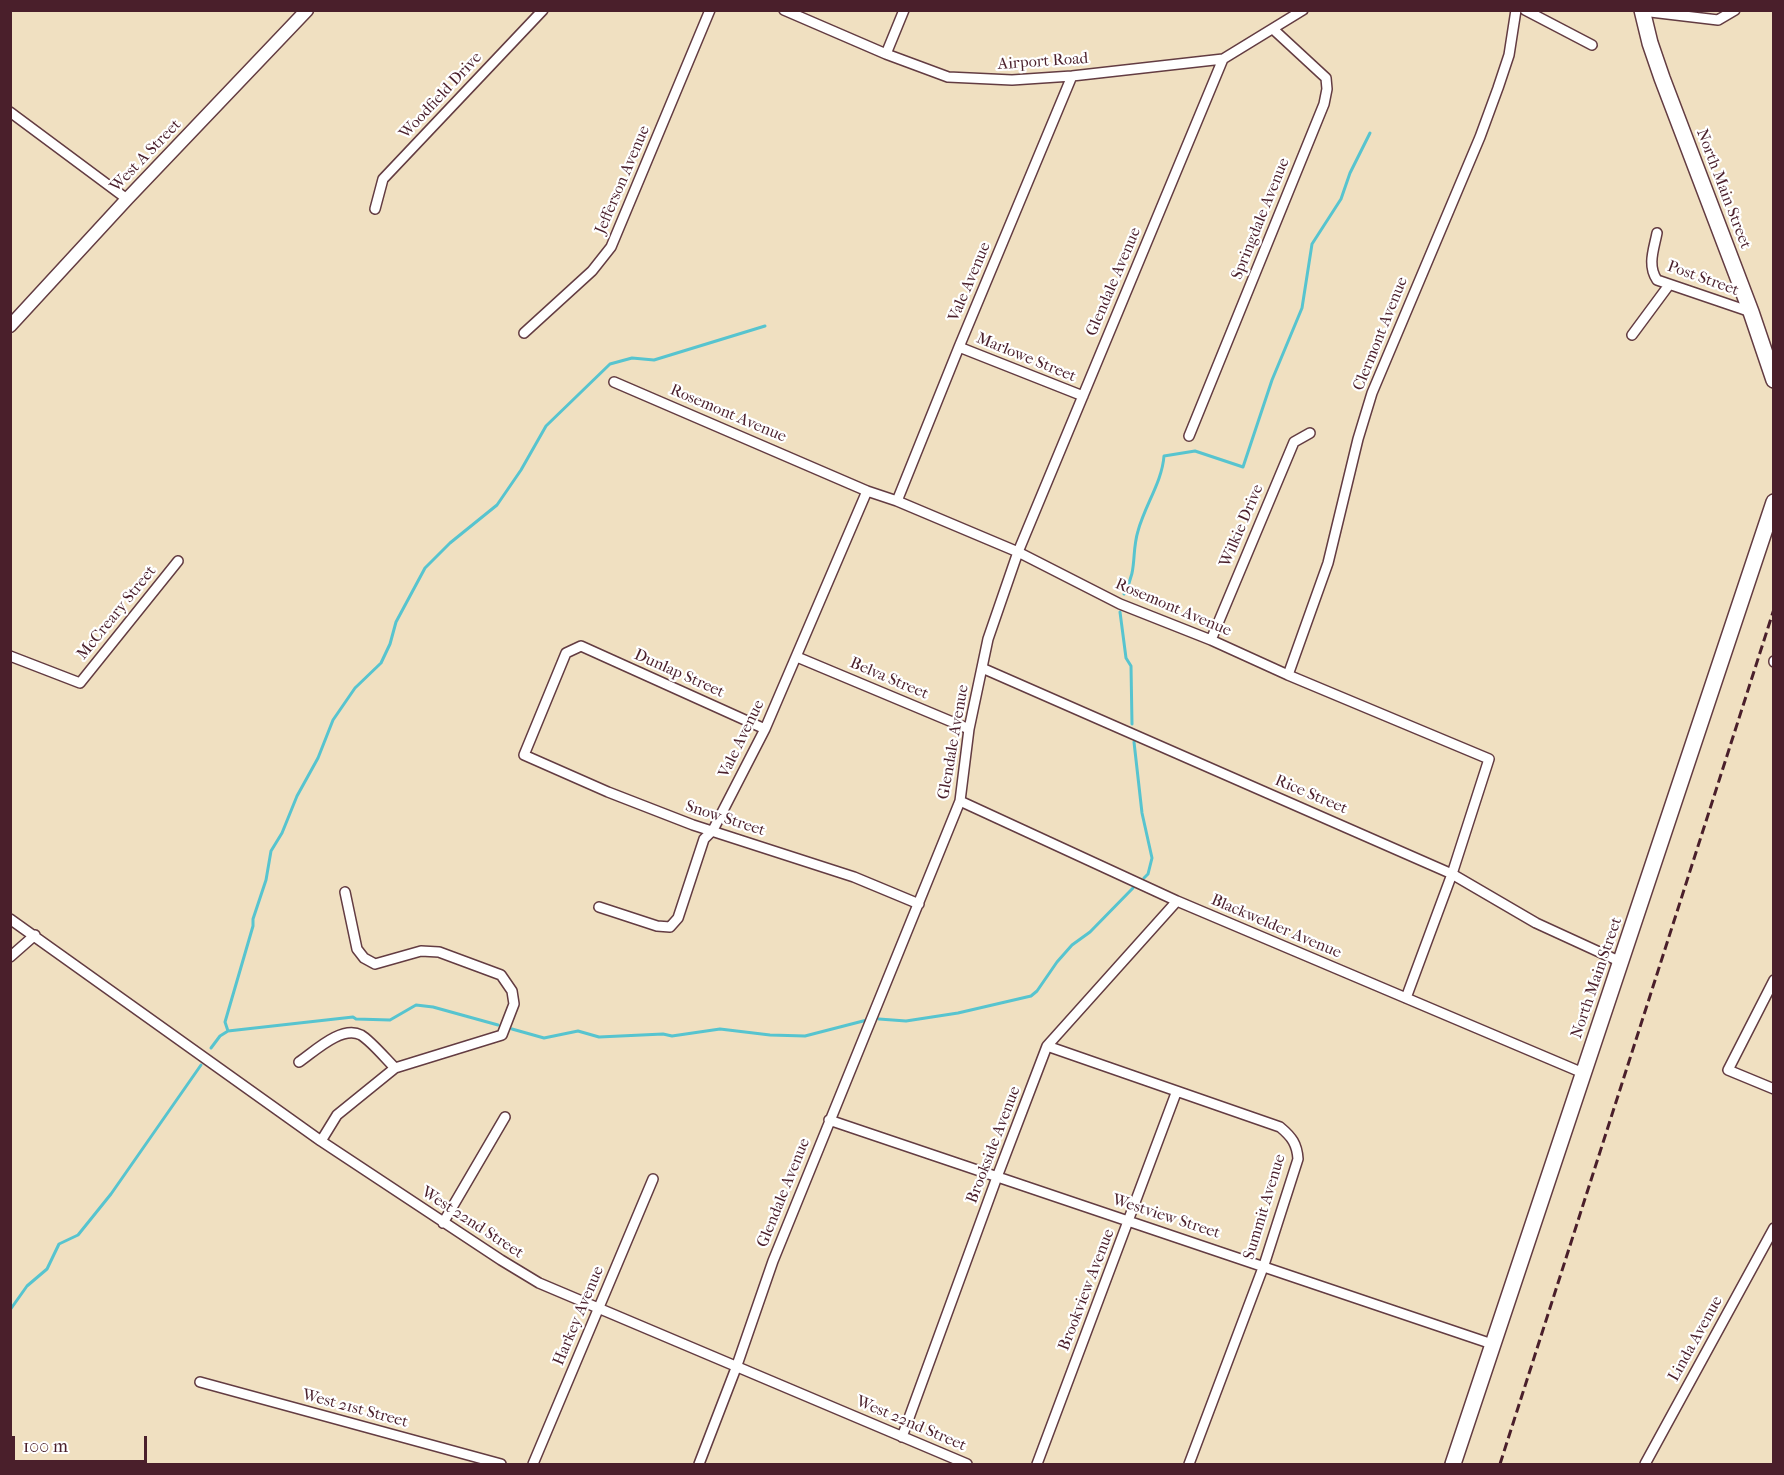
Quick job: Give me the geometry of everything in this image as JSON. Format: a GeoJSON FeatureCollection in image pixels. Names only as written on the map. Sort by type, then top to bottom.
{"type":"FeatureCollection","features":[{"type":"Feature","properties":{"kind":"main road","name":"North Main Street"},"geometry":{"type":"LineString","coordinates":[[1642,11],[1662,78],[1751,312],[1773,380]]}},
{"type":"Feature","properties":{"kind":"main road","name":"North Main Street"},"geometry":{"type":"LineString","coordinates":[[1453,1464],[1622,962],[1773,502]]}},
{"type":"Feature","properties":{"kind":"street","name":"West A Street"},"geometry":{"type":"LineString","coordinates":[[10,326],[127,199],[308,10]]}},
{"type":"Feature","properties":{"kind":"street","name":"Woodfield Drive"},"geometry":{"type":"LineString","coordinates":[[375,209],[383,179],[543,10]]}},
{"type":"Feature","properties":{"kind":"street","name":"Jefferson Avenue"},"geometry":{"type":"LineString","coordinates":[[524,333],[592,271],[611,247],[710,10]]}},
{"type":"Feature","properties":{"kind":"street","name":"Airport Road"},"geometry":{"type":"LineString","coordinates":[[784,10],[886,54],[948,77],[1012,80],[1072,76],[1223,59],[1303,10]]}},
{"type":"Feature","properties":{"kind":"street"},"geometry":{"type":"LineString","coordinates":[[886,54],[904,10]]}},
{"type":"Feature","properties":{"kind":"street","name":"Clermont Avenue"},"geometry":{"type":"LineString","coordinates":[[1288,675],[1328,563],[1358,438],[1372,393],[1494,99],[1509,55],[1516,10]]}},
{"type":"Feature","properties":{"kind":"street"},"geometry":{"type":"LineString","coordinates":[[1525,10],[1592,45]]}},
{"type":"Feature","properties":{"kind":"street"},"geometry":{"type":"LineString","coordinates":[[1642,11],[1718,20],[1735,10]]}},
{"type":"Feature","properties":{"kind":"street","name":"Springdale Avenue"},"geometry":{"type":"LineString","coordinates":[[1190,436],[1324,104],[1327,89],[1326,78],[1273,29]]}},
{"type":"Feature","properties":{"kind":"street","name":"Glendale Avenue"},"geometry":{"type":"LineString","coordinates":[[699,1464],[773,1262],[960,801],[969,729],[988,639],[1018,552],[1223,59]]}},
{"type":"Feature","properties":{"kind":"street","name":"Vale Avenue"},"geometry":{"type":"LineString","coordinates":[[897,501],[1072,76]]}},
{"type":"Feature","properties":{"kind":"street"},"geometry":{"type":"LineString","coordinates":[[10,112],[127,199]]}},
{"type":"Feature","properties":{"kind":"street","name":"Post Street"},"geometry":{"type":"LineString","coordinates":[[1657,232],[1650,265],[1656,280],[1751,312]]}},
{"type":"Feature","properties":{"kind":"street"},"geometry":{"type":"LineString","coordinates":[[1632,335],[1669,285]]}},
{"type":"Feature","properties":{"kind":"street","name":"Marlowe Street"},"geometry":{"type":"LineString","coordinates":[[959,347],[1083,396]]}},
{"type":"Feature","properties":{"kind":"street","name":"Rosemont Avenue"},"geometry":{"type":"LineString","coordinates":[[614,382],[867,491],[897,501],[1018,552],[1120,604],[1211,640],[1288,675],[1489,759],[1452,874],[1406,998]]}},
{"type":"Feature","properties":{"kind":"street","name":"Wilkie Drive"},"geometry":{"type":"LineString","coordinates":[[1211,640],[1294,442],[1310,433]]}},
{"type":"Feature","properties":{"kind":"street","name":"Vale Avenue"},"geometry":{"type":"LineString","coordinates":[[599,907],[657,926],[670,927],[678,918],[704,839],[713,830],[765,729],[867,491]]}},
{"type":"Feature","properties":{"kind":"street","name":"McCreary Street"},"geometry":{"type":"LineString","coordinates":[[10,656],[80,683],[178,561]]}},
{"type":"Feature","properties":{"kind":"street","name":"Dunlap Street"},"geometry":{"type":"LineString","coordinates":[[524,755],[566,653],[581,646],[765,729]]}},
{"type":"Feature","properties":{"kind":"street","name":"Belva Street"},"geometry":{"type":"LineString","coordinates":[[797,657],[969,729]]}},
{"type":"Feature","properties":{"kind":"street","name":"Rice Street"},"geometry":{"type":"LineString","coordinates":[[982,668],[1452,874],[1536,923],[1622,962]]}},
{"type":"Feature","properties":{"kind":"street","name":"Snow Street"},"geometry":{"type":"LineString","coordinates":[[524,755],[608,792],[693,825],[854,877],[919,904]]}},
{"type":"Feature","properties":{"kind":"street","name":"Blackwelder Avenue"},"geometry":{"type":"LineString","coordinates":[[960,801],[1177,901],[1583,1073]]}},
{"type":"Feature","properties":{"kind":"street"},"geometry":{"type":"LineString","coordinates":[[321,1141],[337,1115],[394,1068],[502,1035],[514,1004],[512,991],[501,975],[439,952],[421,951],[375,964],[364,958],[357,949],[345,891]]}},
{"type":"Feature","properties":{"kind":"street","name":"Brookside Avenue"},"geometry":{"type":"LineString","coordinates":[[902,1437],[1047,1046],[1177,901]]}},
{"type":"Feature","properties":{"kind":"street","name":"West 22nd Street"},"geometry":{"type":"LineString","coordinates":[[10,919],[321,1141],[539,1283],[967,1464]]}},
{"type":"Feature","properties":{"kind":"street"},"geometry":{"type":"LineString","coordinates":[[10,957],[35,935]]}},
{"type":"Feature","properties":{"kind":"street"},"geometry":{"type":"LineString","coordinates":[[1773,980],[1728,1070],[1773,1089]]}},
{"type":"Feature","properties":{"kind":"street"},"geometry":{"type":"LineString","coordinates":[[299,1062],[337,1036],[350,1032],[362,1035],[394,1068]]}},
{"type":"Feature","properties":{"kind":"street","name":"Summit Avenue"},"geometry":{"type":"LineString","coordinates":[[1047,1046],[1176,1093],[1280,1127],[1292,1137],[1297,1147],[1298,1159],[1264,1265],[1189,1464]]}},
{"type":"Feature","properties":{"kind":"street","name":"Brookview Avenue"},"geometry":{"type":"LineString","coordinates":[[1037,1464],[1176,1093]]}},
{"type":"Feature","properties":{"kind":"street"},"geometry":{"type":"LineString","coordinates":[[443,1222],[505,1117]]}},
{"type":"Feature","properties":{"kind":"street","name":"Westview Street"},"geometry":{"type":"LineString","coordinates":[[829,1120],[1264,1265],[1492,1344]]}},
{"type":"Feature","properties":{"kind":"street","name":"Harkey Avenue"},"geometry":{"type":"LineString","coordinates":[[533,1464],[653,1179]]}},
{"type":"Feature","properties":{"kind":"street","name":"Linda Avenue"},"geometry":{"type":"LineString","coordinates":[[1645,1464],[1773,1228]]}},
{"type":"Feature","properties":{"kind":"street","name":"West 21st Street"},"geometry":{"type":"LineString","coordinates":[[200,1382],[501,1464]]}},
{"type":"Feature","properties":{"kind":"waterway"},"geometry":{"type":"LineString","coordinates":[[1124,594],[1133,569],[1138,531],[1157,484],[1164,456],[1195,451],[1243,467],[1272,380],[1302,308],[1312,244],[1341,199],[1350,173],[1370,133]]}},
{"type":"Feature","properties":{"kind":"waterway"},"geometry":{"type":"LineString","coordinates":[[228,1031],[225,1022],[266,880],[271,851],[318,758],[333,720],[355,688],[381,663],[390,644],[396,622],[425,568],[450,543],[497,505],[521,470],[546,426],[610,364],[632,358],[654,360],[765,326]]}},
{"type":"Feature","properties":{"kind":"waterway"},"geometry":{"type":"LineString","coordinates":[[1120,612],[1126,658],[1131,666],[1132,724]]}},
{"type":"Feature","properties":{"kind":"waterway"},"geometry":{"type":"LineString","coordinates":[[1134,742],[1142,813],[1152,858],[1148,874],[1144,878]]}},
{"type":"Feature","properties":{"kind":"waterway"},"geometry":{"type":"LineString","coordinates":[[879,1019],[906,1021],[958,1013],[1031,996],[1072,945],[1090,932],[1133,888]]}},
{"type":"Feature","properties":{"kind":"waterway"},"geometry":{"type":"LineString","coordinates":[[211,1048],[220,1036],[228,1031],[353,1017],[390,1020],[416,1005],[433,1007],[498,1025]]}},
{"type":"Feature","properties":{"kind":"waterway"},"geometry":{"type":"LineString","coordinates":[[512,1029],[544,1038],[578,1031],[599,1037],[663,1034],[672,1036],[720,1029],[770,1035],[805,1036],[867,1020]]}},
{"type":"Feature","properties":{"kind":"waterway"},"geometry":{"type":"LineString","coordinates":[[10,1310],[27,1286],[47,1269],[59,1244],[78,1235],[111,1194],[201,1065]]}},
{"type":"Feature","properties":{"kind":"railway"},"geometry":{"type":"LineString","coordinates":[[1500,1464],[1774,609]]}}]}
